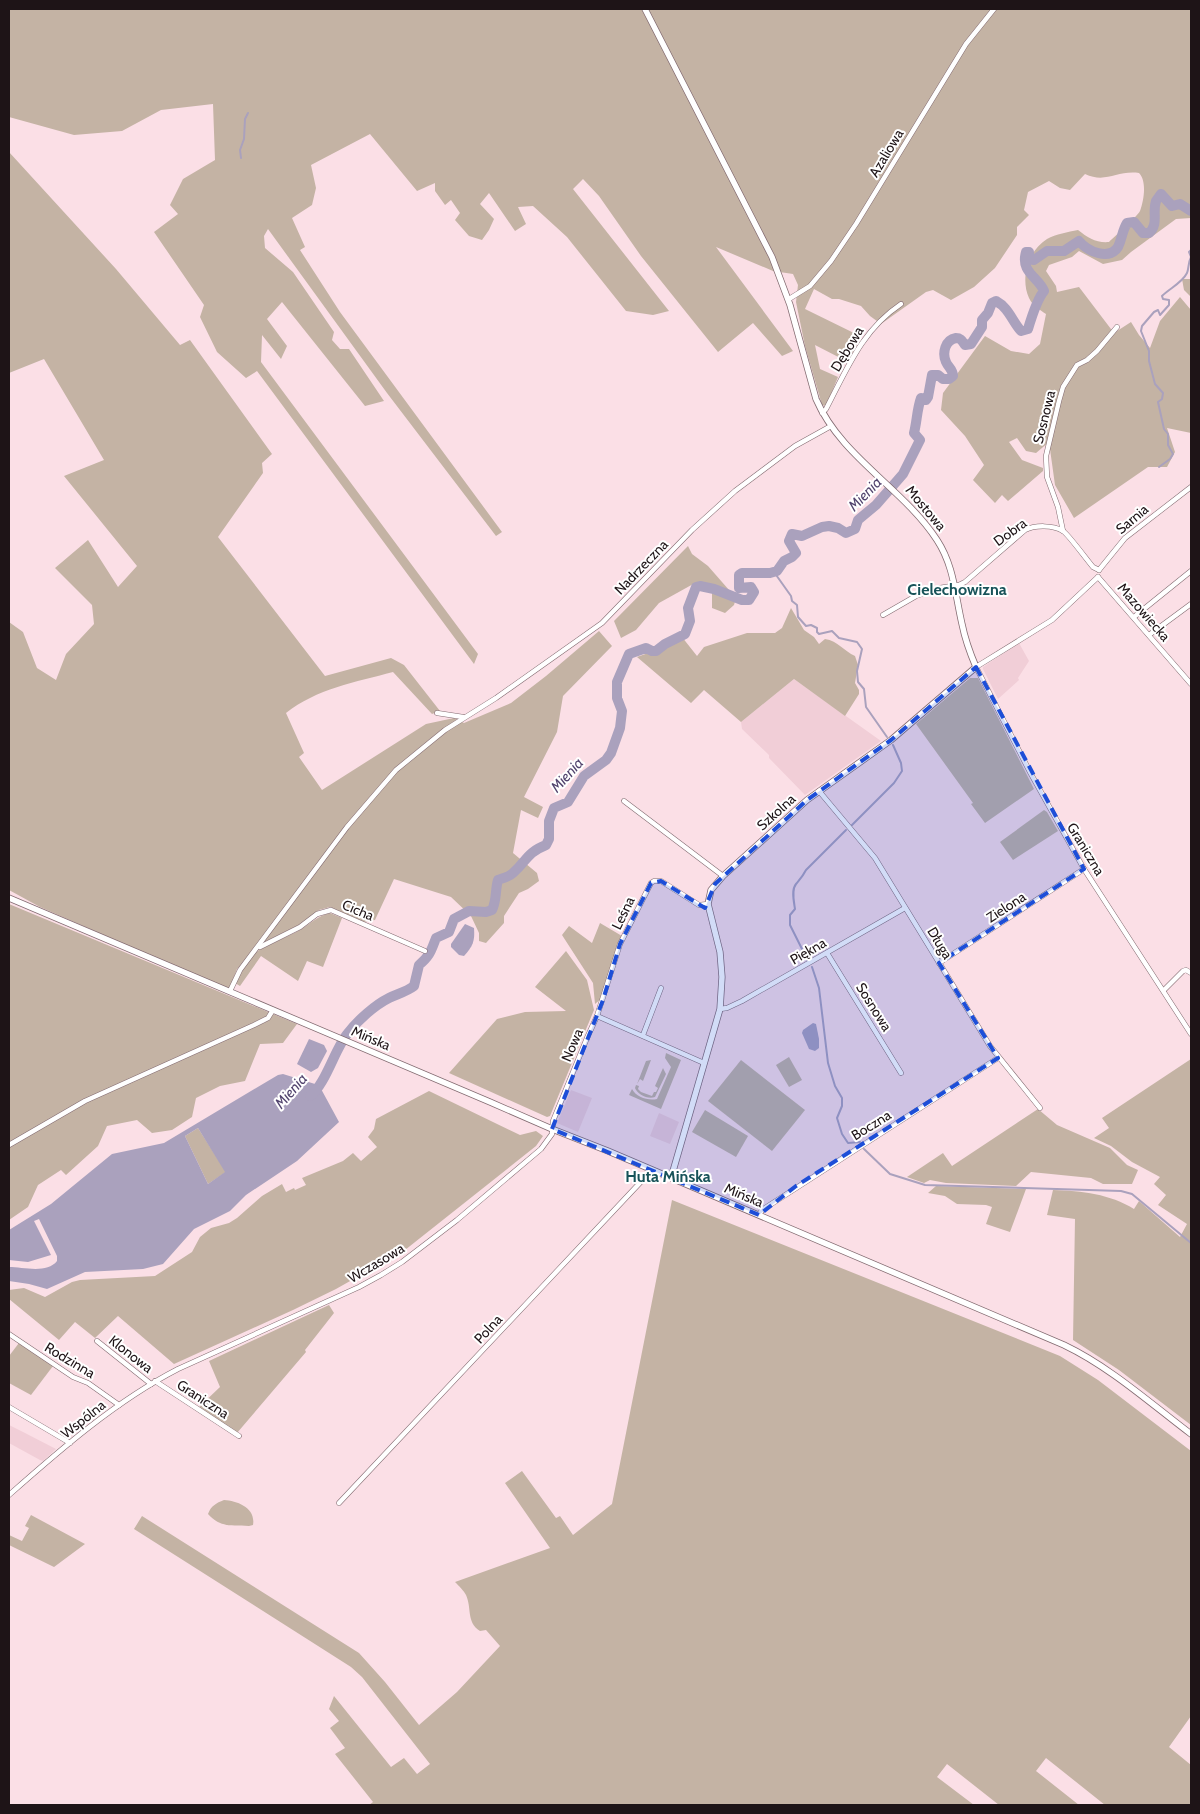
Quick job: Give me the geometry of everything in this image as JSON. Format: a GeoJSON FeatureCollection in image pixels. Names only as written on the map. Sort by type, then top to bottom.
{"type":"FeatureCollection","features":[{"type":"Feature","properties":{"kind":"street","name":"Mostowa"},"geometry":{"type":"LineString","coordinates":[[645,9],[779,274],[816,399],[822,413],[841,439],[899,494],[916,512],[938,541],[951,569],[965,637],[976,667]]}},
{"type":"Feature","properties":{"kind":"street","name":"Azaliowa"},"geometry":{"type":"LineString","coordinates":[[788,300],[810,286],[831,261],[856,224],[966,44],[994,9]]}},
{"type":"Feature","properties":{"kind":"street","name":"Dębowa"},"geometry":{"type":"LineString","coordinates":[[822,413],[826,409],[860,345],[879,320],[901,304]]}},
{"type":"Feature","properties":{"kind":"street","name":"Sosnowa"},"geometry":{"type":"LineString","coordinates":[[1063,531],[1058,507],[1047,477],[1046,456],[1059,401],[1063,387],[1077,365],[1087,360],[1097,351],[1117,327]]}},
{"type":"Feature","properties":{"kind":"street","name":"Nadrzeczna"},"geometry":{"type":"LineString","coordinates":[[230,992],[240,970],[347,827],[375,793],[412,756],[464,717],[496,698],[602,623],[692,530],[735,491],[794,446],[831,426]]}},
{"type":"Feature","properties":{"kind":"street","name":"Sarnia"},"geometry":{"type":"LineString","coordinates":[[1099,570],[1125,538],[1191,487]]}},
{"type":"Feature","properties":{"kind":"street","name":"Dobra"},"geometry":{"type":"LineString","coordinates":[[883,615],[908,599],[939,588],[964,582],[1030,528],[1040,526],[1063,531]]}},
{"type":"Feature","properties":{"kind":"street"},"geometry":{"type":"LineString","coordinates":[[1063,531],[1093,567],[1099,570],[1098,577]]}},
{"type":"Feature","properties":{"kind":"street"},"geometry":{"type":"LineString","coordinates":[[1134,618],[1191,571]]}},
{"type":"Feature","properties":{"kind":"street","name":"Mazowiecka"},"geometry":{"type":"LineString","coordinates":[[1098,577],[1191,684]]}},
{"type":"Feature","properties":{"kind":"street","name":"Szkolna"},"geometry":{"type":"LineString","coordinates":[[708,904],[713,887],[723,876],[819,791],[891,740],[976,667],[1052,620],[1098,577]]}},
{"type":"Feature","properties":{"kind":"street"},"geometry":{"type":"LineString","coordinates":[[1149,635],[1191,604]]}},
{"type":"Feature","properties":{"kind":"street","name":"Graniczna"},"geometry":{"type":"LineString","coordinates":[[976,667],[1030,774],[1084,869],[1191,1034]]}},
{"type":"Feature","properties":{"kind":"street"},"geometry":{"type":"LineString","coordinates":[[437,713],[457,718],[464,717]]}},
{"type":"Feature","properties":{"kind":"street","name":"Długa"},"geometry":{"type":"LineString","coordinates":[[819,791],[875,858],[998,1058],[1040,1108]]}},
{"type":"Feature","properties":{"kind":"street"},"geometry":{"type":"LineString","coordinates":[[624,801],[723,876]]}},
{"type":"Feature","properties":{"kind":"street","name":"Zielona"},"geometry":{"type":"LineString","coordinates":[[939,963],[1084,869]]}},
{"type":"Feature","properties":{"kind":"street","name":"Leśna"},"geometry":{"type":"LineString","coordinates":[[597,1016],[620,944],[651,884],[654,881],[661,881],[699,905],[708,904]]}},
{"type":"Feature","properties":{"kind":"street","name":"Mińska"},"geometry":{"type":"LineString","coordinates":[[9,898],[1064,1344],[1100,1365],[1191,1434]]}},
{"type":"Feature","properties":{"kind":"street"},"geometry":{"type":"LineString","coordinates":[[671,1178],[720,1009],[722,977],[720,952],[708,904]]}},
{"type":"Feature","properties":{"kind":"street","name":"Piękna"},"geometry":{"type":"LineString","coordinates":[[720,1009],[727,1008],[742,1000],[905,908]]}},
{"type":"Feature","properties":{"kind":"street","name":"Cicha"},"geometry":{"type":"LineString","coordinates":[[258,948],[300,927],[321,912],[330,910],[425,951]]}},
{"type":"Feature","properties":{"kind":"street","name":"Sosnowa"},"geometry":{"type":"LineString","coordinates":[[827,953],[901,1073]]}},
{"type":"Feature","properties":{"kind":"street"},"geometry":{"type":"LineString","coordinates":[[1164,990],[1183,971],[1186,970],[1191,973]]}},
{"type":"Feature","properties":{"kind":"street"},"geometry":{"type":"LineString","coordinates":[[643,1035],[661,988]]}},
{"type":"Feature","properties":{"kind":"street"},"geometry":{"type":"LineString","coordinates":[[9,1145],[85,1101],[268,1018],[273,1010]]}},
{"type":"Feature","properties":{"kind":"street","name":"Nowa"},"geometry":{"type":"LineString","coordinates":[[552,1129],[552,1124],[567,1085],[597,1016],[704,1063]]}},
{"type":"Feature","properties":{"kind":"street","name":"Boczna"},"geometry":{"type":"LineString","coordinates":[[759,1215],[762,1210],[796,1186],[998,1058]]}},
{"type":"Feature","properties":{"kind":"street","name":"Wczasowa"},"geometry":{"type":"LineString","coordinates":[[178,1369],[359,1287],[402,1262],[458,1220],[541,1149],[550,1138],[552,1129]]}},
{"type":"Feature","properties":{"kind":"street","name":"Polna"},"geometry":{"type":"LineString","coordinates":[[338,1503],[652,1170]]}},
{"type":"Feature","properties":{"kind":"street","name":"Rodzinna"},"geometry":{"type":"LineString","coordinates":[[9,1334],[73,1377],[88,1383],[119,1405]]}},
{"type":"Feature","properties":{"kind":"street","name":"Klonowa"},"geometry":{"type":"LineString","coordinates":[[97,1341],[153,1382]]}},
{"type":"Feature","properties":{"kind":"street","name":"Wspólna"},"geometry":{"type":"LineString","coordinates":[[9,1495],[70,1442],[119,1405],[153,1382],[178,1369]]}},
{"type":"Feature","properties":{"kind":"street","name":"Graniczna"},"geometry":{"type":"LineString","coordinates":[[153,1382],[239,1436]]}},
{"type":"Feature","properties":{"kind":"street"},"geometry":{"type":"LineString","coordinates":[[9,1407],[70,1442]]}},
{"type":"Feature","properties":{"kind":"highlighted area"},"geometry":{"type":"Polygon","coordinates":[[[976,667],[1084,869],[939,963],[998,1058],[796,1186],[759,1215],[552,1129],[603,1000],[620,944],[651,883],[661,881],[705,908],[715,884],[807,800],[891,740],[976,667]]]}},
{"type":"Feature","properties":{"kind":"shaded area"},"geometry":{"type":"Polygon","coordinates":[[[9,9],[1191,9],[1191,218],[1176,219],[1122,260],[1103,264],[1079,251],[1072,257],[1049,265],[1046,271],[1056,286],[1057,292],[1079,287],[1114,333],[1131,322],[1150,348],[1160,321],[1180,297],[1191,310],[1191,433],[1167,428],[1175,452],[1167,467],[1148,467],[1074,518],[1055,485],[1049,442],[1036,453],[1026,451],[1017,438],[1009,442],[1022,460],[1043,468],[1043,471],[1008,501],[1002,495],[995,503],[973,480],[984,465],[965,436],[941,410],[943,393],[985,336],[1011,351],[1029,354],[1040,344],[1046,314],[1032,303],[1026,290],[1025,282],[1028,266],[1035,250],[1047,239],[1058,234],[1078,230],[1092,239],[1100,242],[1109,242],[1140,211],[1144,196],[1144,186],[1142,176],[1139,173],[1124,173],[1099,178],[1085,174],[1070,190],[1060,188],[1049,181],[1028,192],[1024,210],[1029,215],[1017,227],[1017,235],[995,268],[974,287],[951,300],[933,290],[926,292],[881,324],[861,306],[839,299],[832,299],[814,289],[805,309],[858,335],[857,344],[848,362],[815,345],[820,369],[838,377],[826,406],[822,405],[805,346],[796,302],[798,285],[793,274],[773,271],[716,247],[793,351],[782,356],[753,323],[718,352],[641,256],[599,196],[583,179],[573,189],[669,311],[653,315],[626,311],[567,237],[533,206],[518,207],[526,224],[515,231],[489,193],[480,204],[494,219],[489,230],[482,240],[469,236],[455,220],[460,213],[451,200],[445,205],[435,191],[435,183],[417,191],[370,134],[311,165],[316,188],[312,205],[292,218],[305,247],[300,250],[340,312],[502,532],[496,536],[387,393],[268,229],[264,236],[265,248],[293,272],[334,332],[332,340],[340,349],[349,349],[384,401],[365,406],[282,302],[267,319],[287,346],[281,359],[262,335],[261,362],[478,654],[474,664],[257,371],[246,378],[217,352],[200,317],[204,305],[154,232],[178,214],[170,205],[183,179],[215,160],[213,104],[161,110],[122,131],[74,135],[9,117],[9,9]]]}},
{"type":"Feature","properties":{"kind":"shaded area"},"geometry":{"type":"Polygon","coordinates":[[[9,152],[116,269],[180,345],[190,340],[272,454],[262,463],[263,473],[218,537],[325,676],[391,658],[404,665],[440,711],[432,714],[393,672],[323,692],[286,713],[304,753],[299,757],[322,790],[426,724],[454,718],[464,723],[511,703],[599,631],[612,646],[563,696],[557,732],[524,797],[543,807],[538,818],[521,810],[513,853],[537,873],[539,881],[519,893],[504,916],[504,923],[486,943],[479,941],[479,933],[471,916],[451,897],[394,879],[375,920],[363,922],[330,907],[319,910],[299,925],[258,946],[237,969],[229,990],[40,907],[9,890],[9,622],[23,632],[37,668],[56,680],[66,654],[94,624],[92,605],[55,568],[88,540],[118,587],[137,566],[64,476],[104,460],[44,359],[9,373],[9,152]]]}},
{"type":"Feature","properties":{"kind":"shaded area"},"geometry":{"type":"Polygon","coordinates":[[[1182,279],[1191,279],[1191,297],[1184,290],[1182,279]]]}},
{"type":"Feature","properties":{"kind":"shaded area"},"geometry":{"type":"Polygon","coordinates":[[[688,546],[692,554],[708,566],[736,598],[734,605],[725,613],[712,608],[712,588],[695,583],[659,603],[636,630],[621,638],[614,621],[688,546]]]}},
{"type":"Feature","properties":{"kind":"shaded area"},"geometry":{"type":"Polygon","coordinates":[[[791,608],[804,630],[814,637],[819,644],[825,639],[830,640],[855,656],[858,665],[855,683],[859,694],[845,716],[794,679],[741,722],[704,690],[691,703],[637,657],[651,652],[656,653],[682,637],[697,656],[704,647],[747,633],[775,633],[782,628],[791,608]]]}},
{"type":"Feature","properties":{"kind":"shaded area"},"geometry":{"type":"Polygon","coordinates":[[[1019,643],[1029,661],[1018,678],[1019,680],[998,699],[983,667],[1019,643]]]}},
{"type":"Feature","properties":{"kind":"shaded area"},"geometry":{"type":"Polygon","coordinates":[[[970,678],[978,678],[1034,789],[985,823],[971,804],[973,803],[916,724],[970,678]]]}},
{"type":"Feature","properties":{"kind":"shaded area"},"geometry":{"type":"Polygon","coordinates":[[[794,679],[881,741],[805,795],[769,758],[769,755],[742,729],[741,722],[794,679]]]}},
{"type":"Feature","properties":{"kind":"shaded area"},"geometry":{"type":"Polygon","coordinates":[[[1044,810],[1058,831],[1013,860],[1000,842],[1044,810]]]}},
{"type":"Feature","properties":{"kind":"shaded area"},"geometry":{"type":"Polygon","coordinates":[[[9,904],[297,1024],[283,1043],[260,1044],[245,1081],[220,1086],[196,1098],[192,1117],[172,1130],[152,1133],[137,1120],[107,1126],[98,1146],[66,1175],[61,1170],[38,1185],[28,1207],[9,1220],[9,904]]]}},
{"type":"Feature","properties":{"kind":"shaded area"},"geometry":{"type":"Polygon","coordinates":[[[330,913],[342,918],[323,967],[307,961],[298,981],[261,956],[240,986],[235,983],[240,970],[254,954],[330,913]]]}},
{"type":"Feature","properties":{"kind":"shaded area"},"geometry":{"type":"Polygon","coordinates":[[[600,923],[622,936],[602,998],[595,1004],[593,983],[562,935],[569,926],[592,943],[600,923]]]}},
{"type":"Feature","properties":{"kind":"shaded area"},"geometry":{"type":"Polygon","coordinates":[[[566,951],[587,980],[594,1010],[550,1116],[547,1117],[449,1073],[497,1019],[525,1012],[566,1011],[535,987],[566,951]]]}},
{"type":"Feature","properties":{"kind":"shaded area"},"geometry":{"type":"Polygon","coordinates":[[[666,1053],[681,1060],[661,1109],[629,1095],[632,1089],[643,1098],[657,1099],[671,1067],[665,1058],[666,1053]]]}},
{"type":"Feature","properties":{"kind":"shaded area"},"geometry":{"type":"Polygon","coordinates":[[[789,1057],[802,1080],[789,1087],[776,1065],[789,1057]]]}},
{"type":"Feature","properties":{"kind":"shaded area"},"geometry":{"type":"Polygon","coordinates":[[[1191,1059],[1191,1425],[1119,1370],[1073,1340],[1075,1219],[1047,1215],[1053,1190],[1095,1194],[1115,1200],[1134,1209],[1139,1201],[1180,1237],[1187,1224],[1158,1205],[1166,1195],[1154,1184],[1160,1177],[1132,1162],[1111,1146],[1094,1138],[1109,1128],[1102,1118],[1191,1059]]]}},
{"type":"Feature","properties":{"kind":"shaded area"},"geometry":{"type":"Polygon","coordinates":[[[651,1060],[643,1081],[640,1079],[637,1084],[646,1061],[651,1060]]]}},
{"type":"Feature","properties":{"kind":"shaded area"},"geometry":{"type":"Polygon","coordinates":[[[741,1060],[805,1110],[772,1151],[708,1101],[741,1060]]]}},
{"type":"Feature","properties":{"kind":"shaded area"},"geometry":{"type":"Polygon","coordinates":[[[663,1068],[666,1074],[655,1097],[646,1097],[638,1092],[635,1088],[636,1085],[639,1086],[638,1089],[641,1092],[652,1096],[658,1088],[655,1086],[663,1068]]]}},
{"type":"Feature","properties":{"kind":"shaded area"},"geometry":{"type":"Polygon","coordinates":[[[571,1090],[592,1098],[578,1132],[557,1123],[571,1090]]]}},
{"type":"Feature","properties":{"kind":"shaded area"},"geometry":{"type":"Polygon","coordinates":[[[429,1091],[520,1135],[536,1131],[543,1136],[536,1146],[405,1250],[336,1289],[174,1364],[118,1316],[95,1338],[75,1322],[59,1340],[9,1299],[9,1290],[24,1288],[45,1297],[72,1282],[80,1280],[155,1276],[192,1252],[200,1237],[211,1228],[229,1223],[262,1196],[282,1184],[286,1192],[294,1188],[295,1190],[306,1185],[302,1178],[343,1161],[353,1153],[361,1161],[377,1147],[368,1137],[374,1129],[376,1119],[429,1091]]]}},
{"type":"Feature","properties":{"kind":"shaded area"},"geometry":{"type":"Polygon","coordinates":[[[1038,1109],[1057,1125],[1110,1148],[1127,1165],[1138,1170],[1132,1184],[1103,1184],[1091,1178],[1031,1172],[1016,1186],[946,1183],[930,1180],[924,1183],[907,1177],[943,1153],[952,1166],[1038,1109]]]}},
{"type":"Feature","properties":{"kind":"shaded area"},"geometry":{"type":"Polygon","coordinates":[[[705,1110],[748,1136],[736,1157],[692,1132],[705,1110]]]}},
{"type":"Feature","properties":{"kind":"shaded area"},"geometry":{"type":"Polygon","coordinates":[[[659,1113],[679,1122],[670,1144],[650,1136],[659,1113]]]}},
{"type":"Feature","properties":{"kind":"shaded area"},"geometry":{"type":"Polygon","coordinates":[[[198,1128],[226,1172],[208,1184],[185,1136],[198,1128]]]}},
{"type":"Feature","properties":{"kind":"shaded area"},"geometry":{"type":"Polygon","coordinates":[[[936,1186],[1026,1189],[1010,1232],[986,1224],[992,1207],[957,1204],[945,1196],[928,1193],[936,1186]]]}},
{"type":"Feature","properties":{"kind":"shaded area"},"geometry":{"type":"Polygon","coordinates":[[[672,1200],[1060,1356],[1098,1380],[1191,1451],[1191,1716],[1169,1747],[1191,1765],[1191,1805],[1105,1805],[1046,1758],[1036,1771],[1079,1805],[999,1805],[947,1764],[937,1777],[974,1805],[369,1805],[373,1802],[335,1754],[345,1748],[330,1728],[339,1721],[329,1709],[334,1696],[391,1767],[404,1758],[417,1774],[430,1764],[362,1677],[351,1667],[134,1529],[142,1516],[359,1653],[419,1725],[457,1692],[500,1646],[486,1630],[480,1631],[473,1623],[466,1595],[455,1582],[550,1548],[505,1483],[522,1471],[556,1518],[560,1516],[573,1535],[612,1504],[672,1200]]]}},
{"type":"Feature","properties":{"kind":"shaded area"},"geometry":{"type":"Polygon","coordinates":[[[329,1305],[334,1313],[305,1350],[306,1352],[237,1433],[199,1407],[220,1387],[209,1361],[329,1305]]]}},
{"type":"Feature","properties":{"kind":"shaded area"},"geometry":{"type":"Polygon","coordinates":[[[19,1343],[53,1366],[31,1395],[9,1383],[9,1356],[19,1343]]]}},
{"type":"Feature","properties":{"kind":"shaded area"},"geometry":{"type":"Polygon","coordinates":[[[9,1425],[56,1449],[43,1461],[40,1460],[9,1443],[9,1425]]]}},
{"type":"Feature","properties":{"kind":"shaded area"},"geometry":{"type":"Polygon","coordinates":[[[224,1500],[245,1506],[252,1514],[253,1525],[222,1524],[208,1514],[216,1504],[224,1500]]]}},
{"type":"Feature","properties":{"kind":"shaded area"},"geometry":{"type":"Polygon","coordinates":[[[31,1515],[85,1544],[54,1567],[9,1545],[9,1535],[22,1541],[29,1528],[25,1526],[31,1515]]]}},
{"type":"Feature","properties":{"kind":"water"},"geometry":{"type":"Polygon","coordinates":[[[465,924],[474,928],[474,936],[473,943],[464,956],[459,955],[451,947],[451,944],[465,924]]]}},
{"type":"Feature","properties":{"kind":"water"},"geometry":{"type":"Polygon","coordinates":[[[813,1023],[816,1024],[819,1039],[819,1048],[815,1051],[809,1049],[802,1033],[803,1030],[813,1023]]]}},
{"type":"Feature","properties":{"kind":"water"},"geometry":{"type":"Polygon","coordinates":[[[309,1039],[324,1045],[327,1051],[318,1068],[311,1072],[297,1064],[309,1039]]]}},
{"type":"Feature","properties":{"kind":"water"},"geometry":{"type":"Polygon","coordinates":[[[283,1074],[320,1087],[339,1122],[297,1161],[246,1195],[230,1211],[194,1229],[163,1264],[143,1269],[85,1272],[47,1289],[9,1281],[9,1267],[41,1269],[53,1265],[57,1261],[57,1256],[39,1219],[34,1221],[51,1255],[28,1262],[9,1260],[9,1230],[51,1204],[112,1154],[164,1143],[278,1075],[283,1074]],[[198,1128],[185,1136],[208,1184],[225,1172],[198,1128]]]}},
{"type":"Feature","properties":{"kind":"waterway"},"geometry":{"type":"LineString","coordinates":[[241,158],[240,150],[244,139],[245,119],[248,113]]}},
{"type":"Feature","properties":{"kind":"waterway","name":"Mienia"},"geometry":{"type":"LineString","coordinates":[[310,1096],[326,1075],[343,1040],[357,1023],[384,1001],[414,986],[419,965],[430,953],[436,938],[449,932],[454,919],[469,911],[486,912],[492,910],[498,880],[518,869],[530,854],[546,845],[549,839],[549,821],[554,808],[568,802],[584,776],[606,760],[611,753],[620,728],[622,711],[617,698],[617,682],[629,654],[646,648],[656,651],[685,634],[690,621],[688,608],[696,587],[714,589],[742,600],[749,600],[754,592],[751,587],[739,588],[739,575],[742,573],[770,573],[777,571],[784,561],[796,553],[789,541],[792,534],[802,536],[829,526],[838,528],[846,533],[855,529],[858,520],[876,505],[903,474],[920,440],[914,433],[918,411],[921,398],[926,400],[928,397],[932,375],[938,375],[943,379],[949,379],[953,376],[944,355],[945,347],[949,341],[958,338],[965,345],[971,344],[982,327],[982,320],[988,313],[992,303],[996,301],[1007,311],[1021,331],[1028,329],[1037,303],[1044,291],[1028,270],[1025,259],[1026,252],[1029,252],[1029,259],[1034,260],[1047,251],[1064,251],[1079,241],[1087,248],[1098,253],[1104,254],[1114,251],[1118,247],[1127,223],[1134,222],[1143,233],[1149,233],[1152,230],[1155,222],[1155,205],[1161,194],[1172,206],[1180,204],[1191,211]]}},
{"type":"Feature","properties":{"kind":"waterway"},"geometry":{"type":"LineString","coordinates":[[1159,467],[1170,459],[1173,454],[1168,445],[1168,434],[1164,429],[1158,402],[1162,399],[1163,393],[1155,384],[1149,361],[1149,351],[1141,331],[1142,326],[1154,312],[1158,310],[1160,315],[1169,305],[1169,300],[1163,299],[1162,296],[1185,277],[1188,271],[1191,257],[1189,252],[1191,250]]}},
{"type":"Feature","properties":{"kind":"waterway"},"geometry":{"type":"LineString","coordinates":[[774,572],[791,596],[792,601],[797,605],[798,617],[806,626],[811,625],[817,628],[819,634],[832,631],[839,638],[857,642],[862,649],[857,671],[858,682],[864,689],[866,707],[887,737]]}},
{"type":"Feature","properties":{"kind":"waterway"},"geometry":{"type":"LineString","coordinates":[[852,825],[894,783],[902,771],[901,763],[893,745]]}},
{"type":"Feature","properties":{"kind":"waterway"},"geometry":{"type":"LineString","coordinates":[[808,961],[790,925],[790,915],[795,909],[794,887],[806,870],[846,830]]}},
{"type":"Feature","properties":{"kind":"waterway"},"geometry":{"type":"LineString","coordinates":[[812,967],[819,988],[828,1063],[835,1086],[842,1098],[842,1106],[837,1118],[842,1134],[848,1143],[860,1142]]}},
{"type":"Feature","properties":{"kind":"waterway"},"geometry":{"type":"LineString","coordinates":[[864,1149],[890,1174],[925,1185],[1121,1191],[1132,1194],[1191,1243]]}},
{"type":"Feature","properties":{"kind":"district","name":"Cielechowizna"},"geometry":{"type":"Point","coordinates":[957,589]}},
{"type":"Feature","properties":{"kind":"district","name":"Huta Mińska"},"geometry":{"type":"Point","coordinates":[668,1176]}}]}
